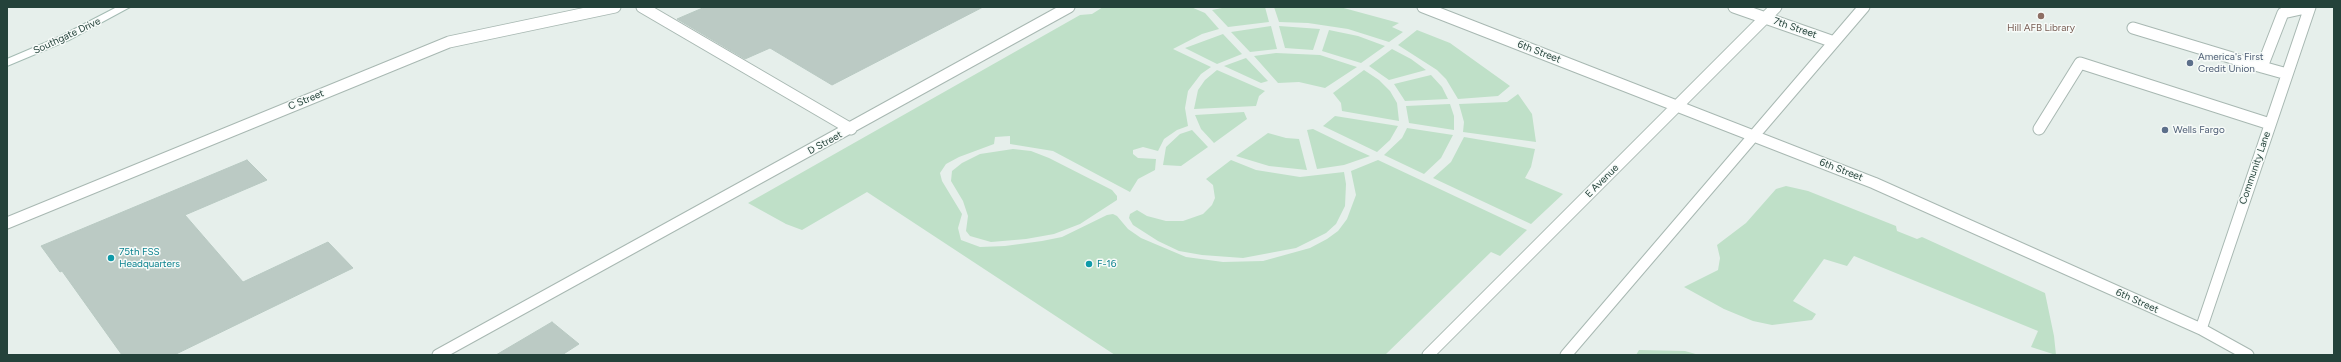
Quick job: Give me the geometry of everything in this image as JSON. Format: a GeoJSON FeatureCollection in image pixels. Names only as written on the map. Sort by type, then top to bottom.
{"type":"FeatureCollection","features":[{"type":"Feature","properties":{"kind":"main road","name":"Southgate Drive"},"geometry":{"type":"LineString","coordinates":[[7,63],[65,38],[126,7]]}},
{"type":"Feature","properties":{"kind":"lane","name":"C Street"},"geometry":{"type":"LineString","coordinates":[[7,223],[449,42],[615,7]]}},
{"type":"Feature","properties":{"kind":"lane"},"geometry":{"type":"LineString","coordinates":[[642,7],[851,129]]}},
{"type":"Feature","properties":{"kind":"lane","name":"D Street"},"geometry":{"type":"LineString","coordinates":[[438,355],[851,129],[1069,7]]}},
{"type":"Feature","properties":{"kind":"lane","name":"6th Street"},"geometry":{"type":"LineString","coordinates":[[1424,7],[1874,183],[2201,329],[2248,355]]}},
{"type":"Feature","properties":{"kind":"lane","name":"7th Street"},"geometry":{"type":"LineString","coordinates":[[1734,7],[1834,42]]}},
{"type":"Feature","properties":{"kind":"lane","name":"E Avenue"},"geometry":{"type":"LineString","coordinates":[[1428,355],[1776,7]]}},
{"type":"Feature","properties":{"kind":"lane"},"geometry":{"type":"LineString","coordinates":[[1566,355],[1864,7]]}},
{"type":"Feature","properties":{"kind":"lane"},"geometry":{"type":"LineString","coordinates":[[2262,67],[2283,13],[2310,7]]}},
{"type":"Feature","properties":{"kind":"lane","name":"Community Lane"},"geometry":{"type":"LineString","coordinates":[[2201,329],[2310,7]]}},
{"type":"Feature","properties":{"kind":"lane"},"geometry":{"type":"LineString","coordinates":[[2133,28],[2287,74]]}},
{"type":"Feature","properties":{"kind":"lane"},"geometry":{"type":"LineString","coordinates":[[2039,129],[2080,63],[2270,124]]}},
{"type":"Feature","properties":{"kind":"green space"},"geometry":{"type":"Polygon","coordinates":[[[1103,7],[1191,7],[1205,13],[1219,29],[1202,34],[1173,49],[1211,67],[1201,74],[1188,91],[1185,108],[1188,126],[1177,130],[1164,139],[1158,151],[1143,147],[1133,150],[1133,154],[1138,158],[1156,159],[1155,170],[1138,179],[1130,192],[1053,151],[1010,144],[1010,136],[995,137],[994,144],[959,157],[946,164],[940,173],[942,181],[962,214],[958,228],[961,240],[980,247],[1005,246],[1042,241],[1062,237],[1107,215],[1113,214],[1117,216],[1128,229],[1141,238],[1186,257],[1223,262],[1263,261],[1310,248],[1338,231],[1347,219],[1356,195],[1351,171],[1378,160],[1527,230],[1500,256],[1491,252],[1385,355],[1115,355],[867,192],[802,230],[786,224],[748,203],[1080,15],[1092,14],[1103,7]]]}},
{"type":"Feature","properties":{"kind":"green space"},"geometry":{"type":"Polygon","coordinates":[[[1227,7],[1265,7],[1269,22],[1228,27],[1212,10],[1227,7]]]}},
{"type":"Feature","properties":{"kind":"green space"},"geometry":{"type":"Polygon","coordinates":[[[1274,7],[1340,7],[1399,23],[1392,27],[1403,32],[1389,42],[1348,29],[1308,23],[1279,22],[1274,7]]]}},
{"type":"Feature","properties":{"kind":"green space"},"geometry":{"type":"Polygon","coordinates":[[[1271,26],[1277,49],[1250,52],[1231,32],[1271,26]]]}},
{"type":"Feature","properties":{"kind":"green space"},"geometry":{"type":"Polygon","coordinates":[[[1279,26],[1320,29],[1313,50],[1285,48],[1279,26]]]}},
{"type":"Feature","properties":{"kind":"green space"},"geometry":{"type":"Polygon","coordinates":[[[1329,30],[1358,36],[1385,46],[1361,63],[1322,51],[1329,30]]]}},
{"type":"Feature","properties":{"kind":"green space"},"geometry":{"type":"Polygon","coordinates":[[[1417,30],[1450,43],[1510,86],[1498,96],[1458,99],[1446,79],[1437,70],[1398,45],[1417,30]]]}},
{"type":"Feature","properties":{"kind":"green space"},"geometry":{"type":"Polygon","coordinates":[[[1223,34],[1242,54],[1217,64],[1185,48],[1223,34]]]}},
{"type":"Feature","properties":{"kind":"green space"},"geometry":{"type":"Polygon","coordinates":[[[1392,49],[1411,59],[1426,70],[1389,80],[1369,66],[1392,49]]]}},
{"type":"Feature","properties":{"kind":"green space"},"geometry":{"type":"Polygon","coordinates":[[[1276,53],[1320,55],[1357,67],[1325,88],[1299,82],[1278,83],[1254,56],[1276,53]]]}},
{"type":"Feature","properties":{"kind":"green space"},"geometry":{"type":"Polygon","coordinates":[[[1246,58],[1268,81],[1261,83],[1224,66],[1246,58]]]}},
{"type":"Feature","properties":{"kind":"green space"},"geometry":{"type":"Polygon","coordinates":[[[1217,70],[1265,91],[1259,96],[1256,106],[1194,109],[1198,90],[1205,80],[1217,70]]]}},
{"type":"Feature","properties":{"kind":"green space"},"geometry":{"type":"Polygon","coordinates":[[[1364,70],[1379,80],[1390,91],[1397,103],[1399,121],[1342,111],[1341,103],[1333,93],[1364,70]]]}},
{"type":"Feature","properties":{"kind":"green space"},"geometry":{"type":"Polygon","coordinates":[[[1431,75],[1442,87],[1448,99],[1405,101],[1394,84],[1431,75]]]}},
{"type":"Feature","properties":{"kind":"green space"},"geometry":{"type":"Polygon","coordinates":[[[1518,94],[1532,114],[1536,142],[1463,132],[1464,122],[1459,104],[1507,102],[1518,94]]]}},
{"type":"Feature","properties":{"kind":"green space"},"geometry":{"type":"Polygon","coordinates":[[[1450,104],[1454,116],[1454,130],[1409,123],[1406,106],[1450,104]]]}},
{"type":"Feature","properties":{"kind":"green space"},"geometry":{"type":"Polygon","coordinates":[[[1244,112],[1247,119],[1214,143],[1201,129],[1195,115],[1244,112]]]}},
{"type":"Feature","properties":{"kind":"green space"},"geometry":{"type":"Polygon","coordinates":[[[1335,116],[1398,126],[1390,140],[1377,152],[1323,126],[1335,116]]]}},
{"type":"Feature","properties":{"kind":"green space"},"geometry":{"type":"Polygon","coordinates":[[[1407,128],[1453,135],[1441,158],[1424,174],[1384,155],[1402,138],[1407,128]]]}},
{"type":"Feature","properties":{"kind":"green space"},"geometry":{"type":"Polygon","coordinates":[[[1313,129],[1370,156],[1344,165],[1317,169],[1307,130],[1313,129]]]}},
{"type":"Feature","properties":{"kind":"green space"},"geometry":{"type":"Polygon","coordinates":[[[1192,130],[1208,147],[1181,166],[1163,165],[1166,147],[1180,134],[1192,130]]]}},
{"type":"Feature","properties":{"kind":"green space"},"geometry":{"type":"Polygon","coordinates":[[[1268,133],[1286,138],[1299,139],[1307,170],[1269,166],[1236,156],[1268,133]]]}},
{"type":"Feature","properties":{"kind":"green space"},"geometry":{"type":"Polygon","coordinates":[[[1464,137],[1535,149],[1531,167],[1525,178],[1563,194],[1531,224],[1433,178],[1451,162],[1464,137]]]}},
{"type":"Feature","properties":{"kind":"green space"},"geometry":{"type":"Polygon","coordinates":[[[1013,149],[1031,151],[1049,158],[1112,190],[1117,196],[1117,200],[1080,224],[1054,234],[1026,239],[991,242],[970,236],[966,231],[968,216],[963,201],[951,181],[952,171],[962,163],[980,154],[1013,149]]]}},
{"type":"Feature","properties":{"kind":"green space"},"geometry":{"type":"Polygon","coordinates":[[[1231,160],[1256,170],[1300,177],[1344,172],[1346,184],[1345,206],[1336,224],[1326,233],[1296,248],[1243,258],[1202,255],[1179,251],[1158,241],[1133,225],[1129,218],[1130,214],[1137,210],[1147,216],[1166,221],[1183,221],[1203,214],[1212,205],[1215,198],[1213,185],[1206,179],[1231,160]]]}},
{"type":"Feature","properties":{"kind":"green space"},"geometry":{"type":"Polygon","coordinates":[[[1786,186],[1808,191],[1896,226],[1897,231],[1917,239],[1922,237],[2045,293],[2054,336],[2056,355],[2031,347],[2038,331],[1854,256],[1847,266],[1824,259],[1793,301],[1816,314],[1812,320],[1772,325],[1753,321],[1724,309],[1684,287],[1718,270],[1720,258],[1717,245],[1746,223],[1776,189],[1786,186]]]}},
{"type":"Feature","properties":{"kind":"green space"},"geometry":{"type":"Polygon","coordinates":[[[1639,350],[1685,351],[1699,355],[1636,355],[1639,350]]]}},
{"type":"Feature","properties":{"kind":"building"},"geometry":{"type":"Polygon","coordinates":[[[705,7],[983,7],[832,85],[770,48],[745,59],[677,19],[705,7]]]}},
{"type":"Feature","properties":{"kind":"building","name":"75th FSS Headquarters"},"geometry":{"type":"Polygon","coordinates":[[[247,160],[267,180],[185,215],[243,282],[328,242],[353,268],[174,355],[122,355],[62,271],[60,272],[41,246],[247,160]]]}},
{"type":"Feature","properties":{"kind":"building"},"geometry":{"type":"Polygon","coordinates":[[[552,322],[579,344],[562,355],[496,355],[552,322]]]}},
{"type":"Feature","properties":{"kind":"place","name":"Hill AFB Library"},"geometry":{"type":"Point","coordinates":[2041,16]}},
{"type":"Feature","properties":{"kind":"place","name":"America's First Credit Union"},"geometry":{"type":"Point","coordinates":[2190,63]}},
{"type":"Feature","properties":{"kind":"place","name":"Wells Fargo"},"geometry":{"type":"Point","coordinates":[2165,130]}},
{"type":"Feature","properties":{"kind":"place","name":"75th FSS Headquarters"},"geometry":{"type":"Point","coordinates":[111,258]}},
{"type":"Feature","properties":{"kind":"place","name":"F-16"},"geometry":{"type":"Point","coordinates":[1089,264]}}]}
